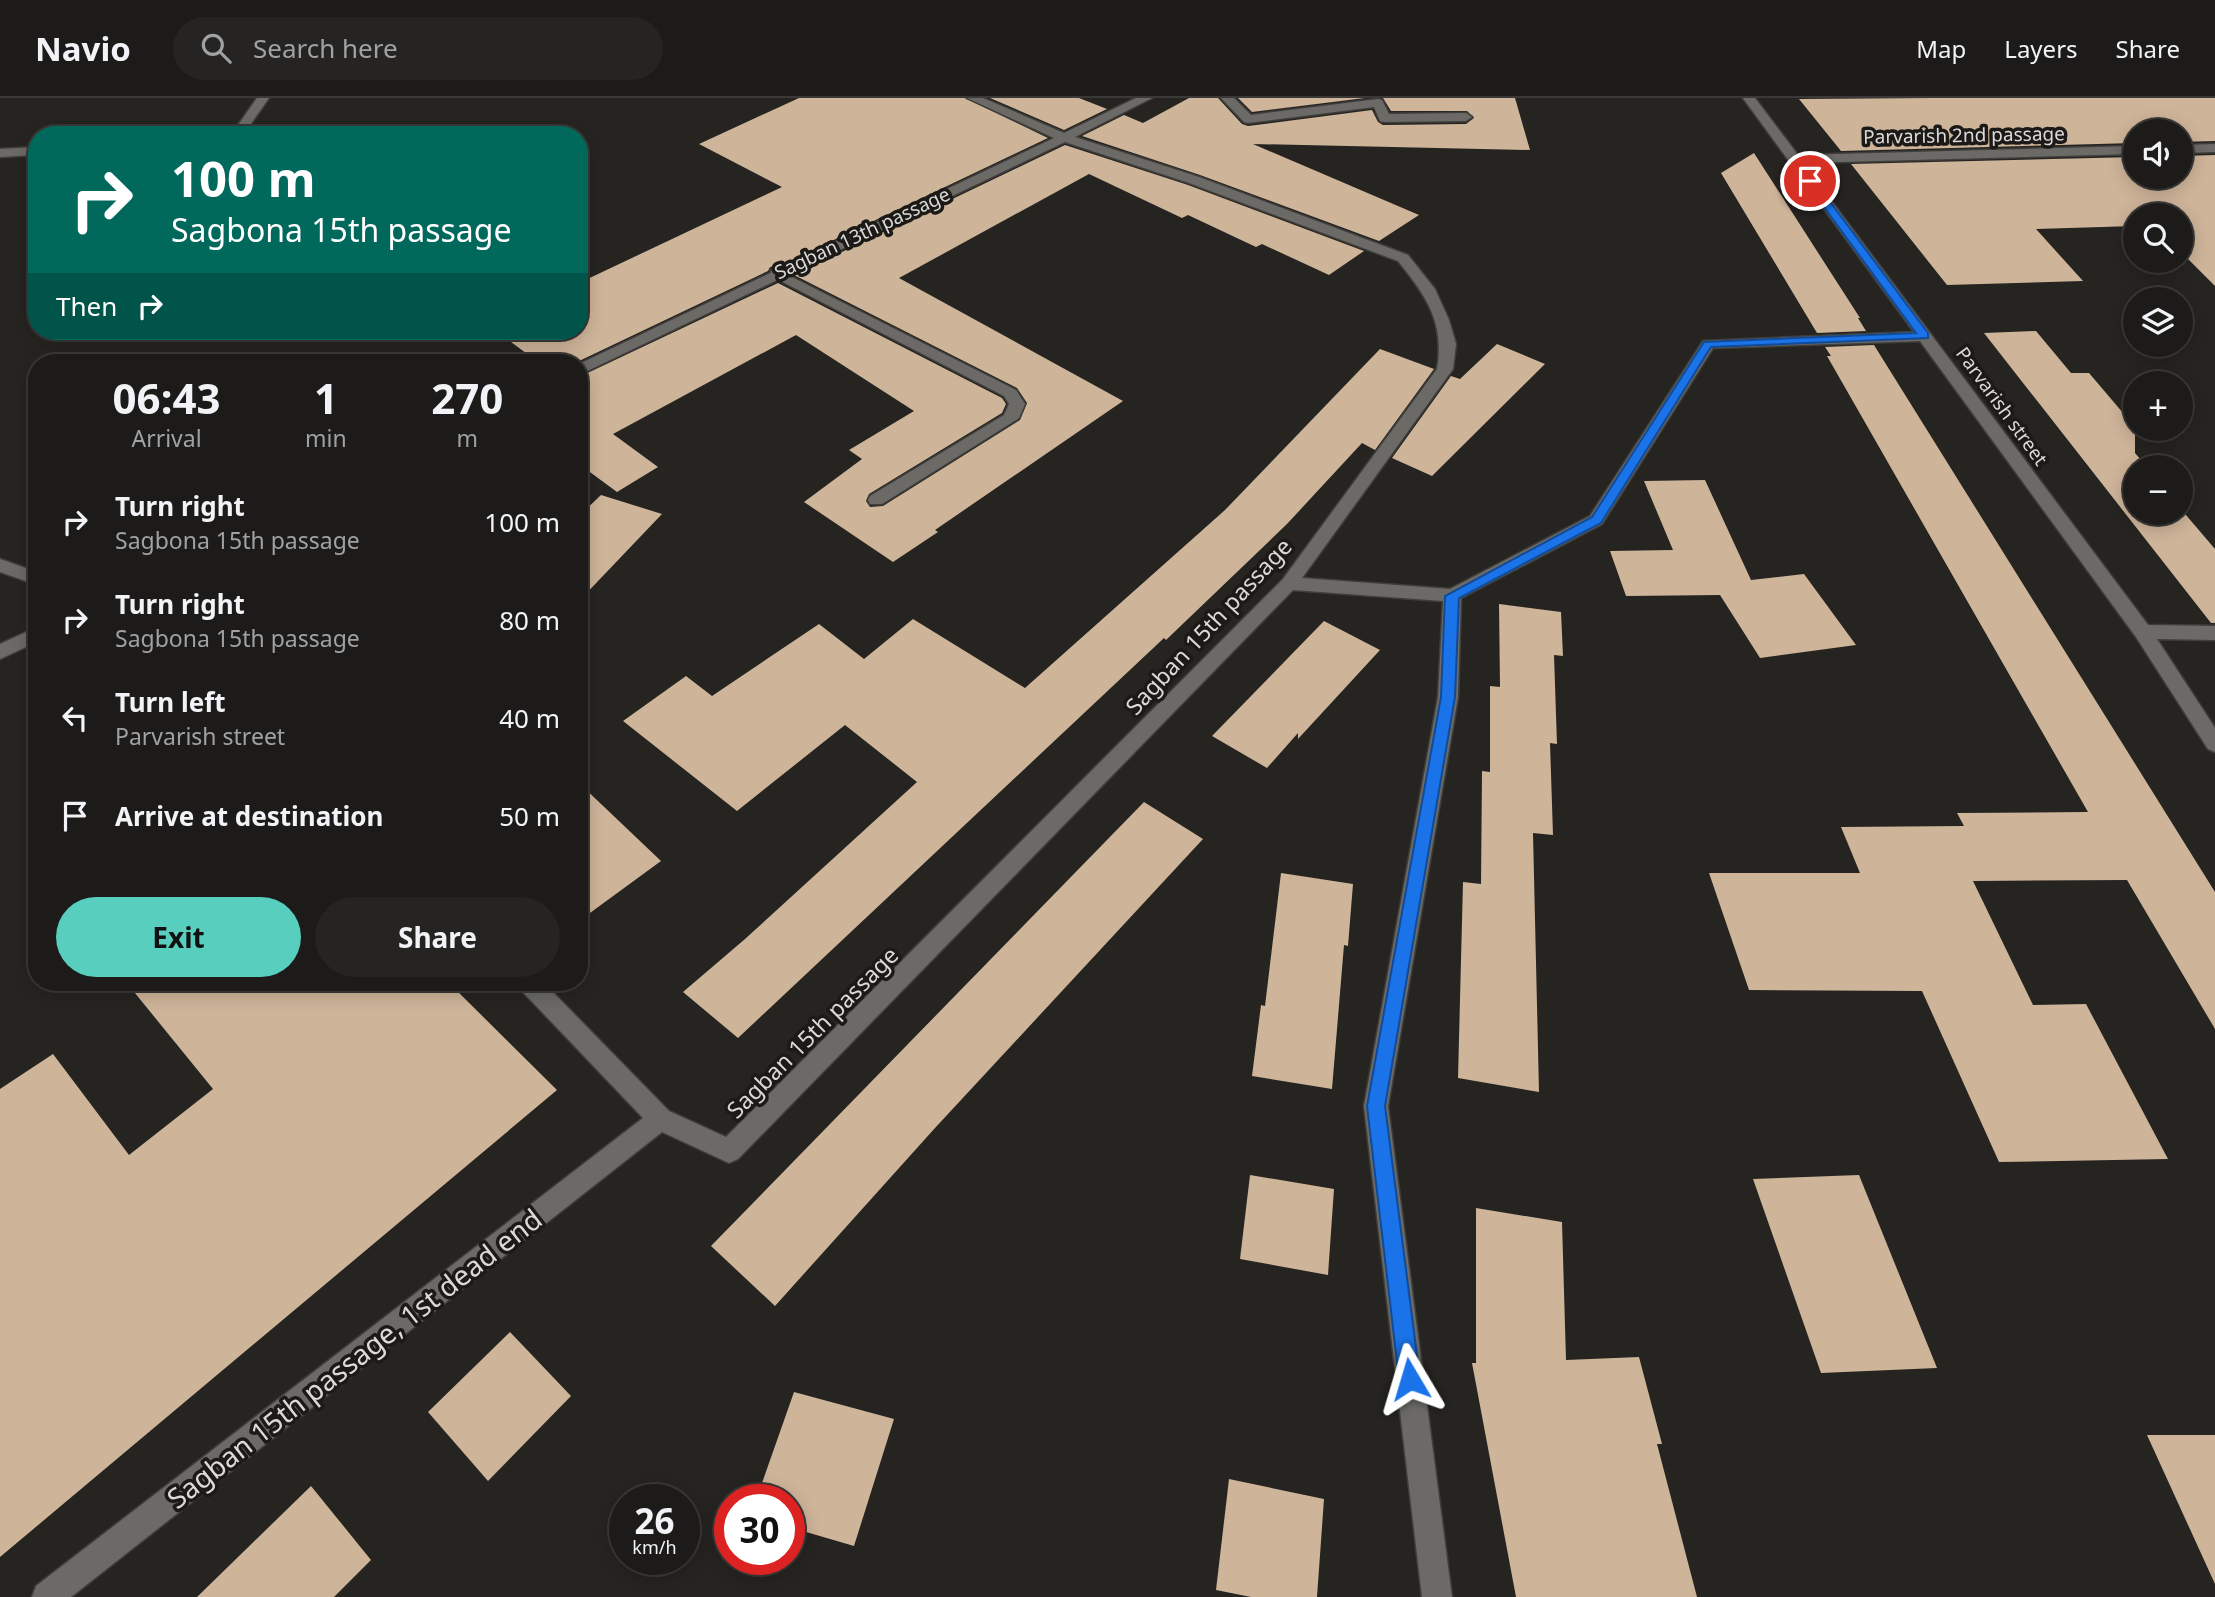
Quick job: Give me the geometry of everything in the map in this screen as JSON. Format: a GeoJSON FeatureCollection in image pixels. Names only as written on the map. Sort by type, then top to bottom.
{"type":"FeatureCollection","features":[{"type":"Feature","properties":{"kind":"street"},"geometry":{"type":"LineString","coordinates":[[243,126],[263,98]]}},
{"type":"Feature","properties":{"kind":"street","name":"Sagban 15th passage"},"geometry":{"type":"LineString","coordinates":[[660,1119],[729,1151],[1289,583],[1445,369],[1449,344],[1428,289],[1403,258],[1194,180],[1063,137],[973,98]]}},
{"type":"Feature","properties":{"kind":"street","name":"Sagban 13th passage"},"geometry":{"type":"LineString","coordinates":[[588,366],[776,273],[1146,98]]}},
{"type":"Feature","properties":{"kind":"street"},"geometry":{"type":"LineString","coordinates":[[1227,98],[1248,119],[1378,103],[1384,118],[1466,117]]}},
{"type":"Feature","properties":{"kind":"street","name":"Parvarish street"},"geometry":{"type":"LineString","coordinates":[[1749,98],[2143,632],[2215,744]]}},
{"type":"Feature","properties":{"kind":"street"},"geometry":{"type":"LineString","coordinates":[[2193,149],[2215,148]]}},
{"type":"Feature","properties":{"kind":"street","name":"Parvarish 2nd passage"},"geometry":{"type":"LineString","coordinates":[[1793,159],[2123,150]]}},
{"type":"Feature","properties":{"kind":"street"},"geometry":{"type":"LineString","coordinates":[[0,153],[28,151]]}},
{"type":"Feature","properties":{"kind":"street"},"geometry":{"type":"LineString","coordinates":[[776,273],[1010,393],[1017,404],[1011,418],[876,500]]}},
{"type":"Feature","properties":{"kind":"street"},"geometry":{"type":"LineString","coordinates":[[1289,583],[1452,596],[1596,520],[1708,344],[1924,336]]}},
{"type":"Feature","properties":{"kind":"street"},"geometry":{"type":"LineString","coordinates":[[0,565],[28,576]]}},
{"type":"Feature","properties":{"kind":"street"},"geometry":{"type":"LineString","coordinates":[[1437,1597],[1376,1106],[1448,697],[1452,596]]}},
{"type":"Feature","properties":{"kind":"street"},"geometry":{"type":"LineString","coordinates":[[2143,632],[2215,634]]}},
{"type":"Feature","properties":{"kind":"street"},"geometry":{"type":"LineString","coordinates":[[0,652],[28,638]]}},
{"type":"Feature","properties":{"kind":"street"},"geometry":{"type":"LineString","coordinates":[[537,991],[660,1119]]}},
{"type":"Feature","properties":{"kind":"street","name":"Sagban 15th passage, 1st dead end"},"geometry":{"type":"LineString","coordinates":[[47,1597],[660,1119]]}},
{"type":"Feature","properties":{"kind":"building"},"geometry":{"type":"Polygon","coordinates":[[[799,98],[965,98],[1048,138],[777,267],[770,267],[768,271],[588,357],[588,354],[527,354],[508,340],[588,340],[588,279],[782,187],[699,144],[799,98]]]}},
{"type":"Feature","properties":{"kind":"building"},"geometry":{"type":"Polygon","coordinates":[[[990,98],[1079,98],[1107,109],[1064,130],[990,98]]]}},
{"type":"Feature","properties":{"kind":"building"},"geometry":{"type":"Polygon","coordinates":[[[1189,98],[1218,98],[1242,124],[1248,126],[1372,110],[1378,122],[1383,125],[1466,124],[1474,118],[1467,111],[1391,111],[1383,98],[1515,98],[1530,150],[1253,144],[1419,215],[1379,241],[1200,175],[1082,136],[1124,115],[1143,123],[1189,98]]]}},
{"type":"Feature","properties":{"kind":"building"},"geometry":{"type":"Polygon","coordinates":[[[1238,98],[1365,98],[1252,112],[1238,98]]]}},
{"type":"Feature","properties":{"kind":"building"},"geometry":{"type":"Polygon","coordinates":[[[2215,98],[2215,141],[2193,142],[2193,119],[2123,119],[2123,143],[1841,151],[1799,99],[2215,98]]]}},
{"type":"Feature","properties":{"kind":"building"},"geometry":{"type":"Polygon","coordinates":[[[1065,145],[1188,185],[1364,251],[1329,275],[1262,244],[1256,247],[1188,215],[1182,218],[1089,174],[899,278],[1123,401],[935,530],[938,532],[893,562],[804,502],[862,459],[849,450],[914,411],[796,335],[613,434],[658,467],[617,492],[588,471],[588,373],[778,283],[1002,398],[1006,404],[1002,413],[869,494],[866,501],[870,507],[883,506],[1020,420],[1027,403],[1017,388],[794,275],[1065,145]]]}},
{"type":"Feature","properties":{"kind":"building"},"geometry":{"type":"Polygon","coordinates":[[[1754,153],[1866,331],[1817,333],[1721,173],[1754,153]]]}},
{"type":"Feature","properties":{"kind":"building"},"geometry":{"type":"Polygon","coordinates":[[[2215,155],[2215,286],[2193,264],[2193,203],[2123,203],[2123,226],[2036,229],[2083,281],[1947,285],[1851,164],[2123,157],[2123,189],[2193,189],[2193,156],[2215,155]]]}},
{"type":"Feature","properties":{"kind":"building"},"geometry":{"type":"Polygon","coordinates":[[[2036,331],[2071,373],[2089,373],[2123,413],[2123,441],[2135,441],[2137,455],[2123,455],[2123,511],[1984,333],[2036,331]]]}},
{"type":"Feature","properties":{"kind":"building"},"geometry":{"type":"Polygon","coordinates":[[[1497,344],[1545,364],[1432,476],[1392,458],[1451,376],[1460,379],[1497,344]]]}},
{"type":"Feature","properties":{"kind":"building"},"geometry":{"type":"Polygon","coordinates":[[[1874,345],[2215,892],[2215,1029],[2127,880],[1973,881],[2033,1005],[2086,1004],[2168,1159],[1999,1162],[1922,991],[1749,990],[1709,873],[1860,873],[1841,827],[1964,826],[1957,813],[2088,812],[1827,356],[1831,356],[1825,347],[1874,345]]]}},
{"type":"Feature","properties":{"kind":"building"},"geometry":{"type":"Polygon","coordinates":[[[1380,349],[1434,369],[1375,450],[1362,443],[1287,524],[1166,640],[1164,638],[738,1038],[683,992],[917,782],[845,725],[737,811],[623,721],[686,676],[712,696],[819,624],[864,659],[913,619],[1025,688],[1225,510],[1380,349]]]}},
{"type":"Feature","properties":{"kind":"building"},"geometry":{"type":"Polygon","coordinates":[[[1705,480],[1751,580],[1804,574],[1856,645],[1760,658],[1720,595],[1626,596],[1610,551],[1673,550],[1644,481],[1705,480]]]}},
{"type":"Feature","properties":{"kind":"building"},"geometry":{"type":"Polygon","coordinates":[[[601,495],[662,514],[588,592],[588,507],[601,495]]]}},
{"type":"Feature","properties":{"kind":"building"},"geometry":{"type":"Polygon","coordinates":[[[2193,523],[2215,549],[2215,623],[2211,623],[2134,525],[2193,523]]]}},
{"type":"Feature","properties":{"kind":"building"},"geometry":{"type":"Polygon","coordinates":[[[1499,604],[1561,612],[1563,656],[1554,655],[1557,744],[1550,743],[1553,835],[1533,833],[1539,1092],[1458,1078],[1463,882],[1481,884],[1482,771],[1490,772],[1490,686],[1500,687],[1499,604]]]}},
{"type":"Feature","properties":{"kind":"building"},"geometry":{"type":"Polygon","coordinates":[[[1324,621],[1380,650],[1298,739],[1298,733],[1267,768],[1212,736],[1324,621]]]}},
{"type":"Feature","properties":{"kind":"building"},"geometry":{"type":"Polygon","coordinates":[[[588,792],[661,861],[588,914],[588,792]]]}},
{"type":"Feature","properties":{"kind":"building"},"geometry":{"type":"Polygon","coordinates":[[[1144,802],[1203,839],[935,1128],[775,1306],[711,1246],[1144,802]]]}},
{"type":"Feature","properties":{"kind":"building"},"geometry":{"type":"Polygon","coordinates":[[[1281,873],[1353,884],[1348,946],[1344,945],[1332,1089],[1252,1076],[1261,1005],[1265,1006],[1281,873]]]}},
{"type":"Feature","properties":{"kind":"building"},"geometry":{"type":"Polygon","coordinates":[[[133,991],[457,991],[557,1090],[0,1557],[0,1089],[53,1054],[129,1155],[213,1089],[133,991]]]}},
{"type":"Feature","properties":{"kind":"building"},"geometry":{"type":"Polygon","coordinates":[[[1250,1175],[1334,1189],[1328,1275],[1240,1259],[1250,1175]]]}},
{"type":"Feature","properties":{"kind":"building"},"geometry":{"type":"Polygon","coordinates":[[[1859,1175],[1937,1368],[1821,1373],[1753,1179],[1859,1175]]]}},
{"type":"Feature","properties":{"kind":"building"},"geometry":{"type":"Polygon","coordinates":[[[1476,1208],[1562,1222],[1566,1360],[1639,1357],[1662,1444],[1657,1444],[1697,1597],[1516,1597],[1472,1363],[1476,1363],[1476,1208]]]}},
{"type":"Feature","properties":{"kind":"building"},"geometry":{"type":"Polygon","coordinates":[[[510,1332],[571,1396],[488,1481],[428,1412],[510,1332]]]}},
{"type":"Feature","properties":{"kind":"building"},"geometry":{"type":"Polygon","coordinates":[[[794,1392],[894,1419],[854,1546],[805,1532],[805,1484],[762,1484],[794,1392]]]}},
{"type":"Feature","properties":{"kind":"building"},"geometry":{"type":"Polygon","coordinates":[[[2147,1435],[2215,1435],[2215,1584],[2147,1435]]]}},
{"type":"Feature","properties":{"kind":"building"},"geometry":{"type":"Polygon","coordinates":[[[1229,1479],[1324,1499],[1317,1597],[1251,1597],[1216,1590],[1229,1479]]]}},
{"type":"Feature","properties":{"kind":"building"},"geometry":{"type":"Polygon","coordinates":[[[311,1486],[371,1560],[334,1597],[197,1597],[311,1486]]]}},
{"type":"Feature","properties":{"kind":"route"},"geometry":{"type":"LineString","coordinates":[[1410,1379],[1376,1106],[1448,697],[1452,596],[1596,520],[1708,344],[1924,336],[1810,181]]}}]}
